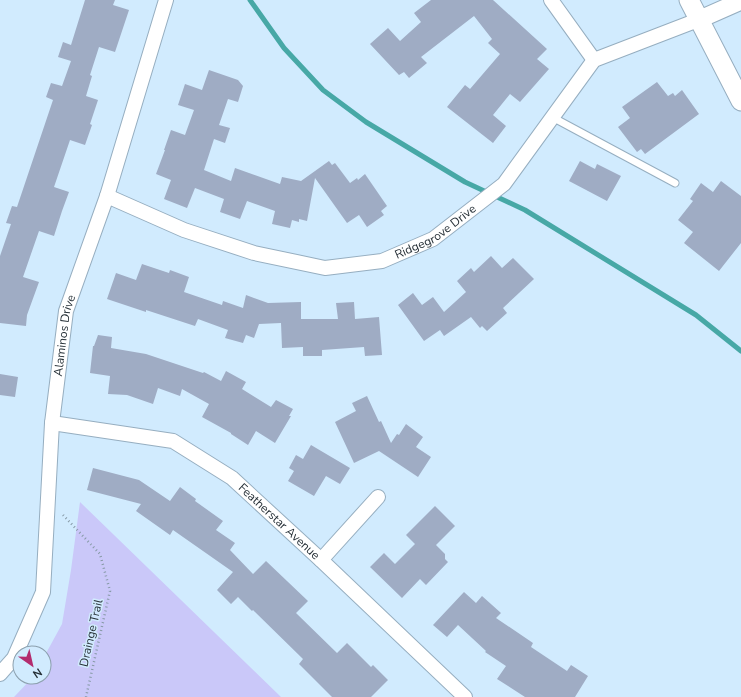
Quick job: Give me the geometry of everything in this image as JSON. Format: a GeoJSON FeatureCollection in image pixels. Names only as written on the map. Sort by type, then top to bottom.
{"type":"FeatureCollection","features":[{"type":"Feature","properties":{"kind":"main road"},"geometry":{"type":"LineString","coordinates":[[689,0],[698,20],[741,100]]}},
{"type":"Feature","properties":{"kind":"street","name":"Alaminos Drive"},"geometry":{"type":"LineString","coordinates":[[0,674],[14,658],[43,592],[52,423],[66,310],[107,196],[166,0]]}},
{"type":"Feature","properties":{"kind":"street"},"geometry":{"type":"LineString","coordinates":[[551,0],[594,60],[698,20],[741,1]]}},
{"type":"Feature","properties":{"kind":"street","name":"Ridgegrove Drive"},"geometry":{"type":"LineString","coordinates":[[107,196],[184,230],[254,253],[325,268],[382,261],[433,239],[504,184],[594,60]]}},
{"type":"Feature","properties":{"kind":"street","name":"Featherstar Avenue"},"geometry":{"type":"LineString","coordinates":[[52,423],[173,441],[232,478],[322,560],[465,697]]}},
{"type":"Feature","properties":{"kind":"street"},"geometry":{"type":"LineString","coordinates":[[322,560],[378,496]]}},
{"type":"Feature","properties":{"kind":"lane"},"geometry":{"type":"LineString","coordinates":[[552,117],[675,183]]}},
{"type":"Feature","properties":{"kind":"path","name":"Drainge Trail"},"geometry":{"type":"LineString","coordinates":[[48,499],[100,554],[110,591],[86,697]]}},
{"type":"Feature","properties":{"kind":"shaded area"},"geometry":{"type":"Polygon","coordinates":[[[80,502],[281,697],[14,697],[25,685],[52,685],[52,645],[51,645],[62,624],[80,502]]]}},
{"type":"Feature","properties":{"kind":"building"},"geometry":{"type":"Polygon","coordinates":[[[85,0],[115,0],[113,5],[129,10],[115,52],[99,47],[90,75],[92,76],[86,96],[98,100],[90,124],[92,125],[85,145],[70,140],[54,187],[69,192],[54,236],[39,231],[23,277],[39,282],[27,315],[26,326],[0,323],[0,256],[11,224],[6,223],[12,206],[17,207],[53,100],[46,97],[51,83],[62,86],[71,61],[58,57],[63,42],[71,45],[85,0]]]}},
{"type":"Feature","properties":{"kind":"building"},"geometry":{"type":"Polygon","coordinates":[[[431,0],[493,0],[547,49],[537,59],[549,69],[520,102],[510,94],[493,115],[506,126],[493,143],[447,107],[465,85],[470,89],[500,54],[488,43],[492,39],[474,16],[421,57],[427,63],[409,78],[404,72],[399,75],[370,44],[388,28],[400,41],[421,22],[414,13],[431,0]]]}},
{"type":"Feature","properties":{"kind":"building"},"geometry":{"type":"Polygon","coordinates":[[[209,70],[238,80],[243,86],[238,102],[228,99],[219,125],[230,128],[225,143],[214,139],[204,170],[231,181],[235,168],[280,184],[282,177],[301,181],[329,161],[332,165],[335,163],[350,183],[357,178],[358,180],[365,174],[387,206],[381,211],[384,215],[367,227],[359,215],[347,223],[315,178],[307,221],[299,219],[299,222],[292,220],[290,228],[272,224],[275,211],[247,201],[240,219],[220,212],[224,199],[195,188],[187,208],[164,199],[171,180],[156,174],[164,150],[171,130],[185,135],[194,110],[178,105],[185,84],[202,90],[209,70]]]}},
{"type":"Feature","properties":{"kind":"building"},"geometry":{"type":"Polygon","coordinates":[[[657,82],[668,96],[673,93],[675,96],[682,90],[699,114],[645,154],[641,149],[637,152],[618,127],[630,118],[622,107],[657,82]]]}},
{"type":"Feature","properties":{"kind":"building"},"geometry":{"type":"Polygon","coordinates":[[[580,161],[595,169],[597,164],[621,176],[607,201],[569,181],[580,161]]]}},
{"type":"Feature","properties":{"kind":"building"},"geometry":{"type":"Polygon","coordinates":[[[721,181],[741,196],[741,243],[719,271],[684,243],[693,232],[678,220],[693,201],[690,199],[701,183],[713,192],[721,181]]]}},
{"type":"Feature","properties":{"kind":"building"},"geometry":{"type":"Polygon","coordinates":[[[491,256],[502,268],[513,258],[534,279],[503,308],[507,313],[487,331],[482,326],[480,328],[471,317],[444,336],[440,330],[424,341],[398,305],[413,293],[422,305],[433,297],[444,312],[466,292],[457,281],[471,268],[474,272],[491,256]]]}},
{"type":"Feature","properties":{"kind":"building"},"geometry":{"type":"Polygon","coordinates":[[[142,264],[169,273],[170,270],[189,277],[184,292],[222,305],[223,301],[243,308],[246,295],[268,303],[301,302],[301,319],[338,319],[336,303],[354,302],[355,319],[379,317],[382,355],[365,356],[364,347],[322,350],[322,356],[303,356],[303,347],[282,348],[281,323],[259,324],[254,338],[246,335],[243,343],[225,338],[228,330],[198,319],[195,326],[107,299],[116,273],[136,280],[142,264]]]}},
{"type":"Feature","properties":{"kind":"building"},"geometry":{"type":"Polygon","coordinates":[[[98,335],[112,337],[111,348],[146,354],[203,373],[204,372],[221,381],[226,371],[246,382],[242,389],[271,407],[276,400],[293,409],[289,416],[291,416],[275,443],[256,431],[248,445],[231,433],[202,417],[209,404],[182,389],[180,396],[158,388],[153,404],[127,395],[108,394],[110,376],[90,373],[93,346],[98,335]]]}},
{"type":"Feature","properties":{"kind":"building"},"geometry":{"type":"Polygon","coordinates":[[[0,374],[18,377],[15,397],[0,395],[0,374]]]}},
{"type":"Feature","properties":{"kind":"building"},"geometry":{"type":"Polygon","coordinates":[[[367,396],[391,443],[397,434],[399,435],[406,424],[423,437],[416,447],[431,457],[418,477],[379,451],[354,463],[335,422],[356,411],[352,403],[367,396]]]}},
{"type":"Feature","properties":{"kind":"building"},"geometry":{"type":"Polygon","coordinates":[[[311,445],[350,468],[340,484],[326,476],[314,496],[288,481],[294,471],[289,468],[296,455],[303,459],[311,445]]]}},
{"type":"Feature","properties":{"kind":"building"},"geometry":{"type":"Polygon","coordinates":[[[93,468],[139,480],[170,501],[180,487],[196,499],[195,501],[223,521],[216,530],[235,543],[230,550],[253,574],[266,561],[308,601],[296,613],[337,653],[347,643],[371,667],[373,665],[388,680],[371,697],[332,697],[299,664],[303,659],[253,610],[252,611],[238,597],[231,604],[217,590],[233,572],[173,530],[170,535],[136,511],[141,504],[87,490],[93,468]]]}},
{"type":"Feature","properties":{"kind":"building"},"geometry":{"type":"Polygon","coordinates":[[[435,506],[455,526],[436,545],[445,554],[445,559],[448,562],[426,585],[420,579],[402,598],[370,567],[384,553],[395,564],[415,544],[406,535],[435,506]]]}},
{"type":"Feature","properties":{"kind":"building"},"geometry":{"type":"Polygon","coordinates":[[[464,592],[476,603],[482,596],[501,613],[496,618],[533,643],[531,647],[567,671],[571,665],[588,676],[575,697],[525,697],[497,679],[506,666],[485,652],[486,651],[458,625],[447,637],[433,625],[464,592]]]}},
{"type":"Feature","properties":{"kind":"waterway"},"geometry":{"type":"LineString","coordinates":[[250,0],[284,48],[323,90],[366,122],[465,182],[525,210],[696,315],[741,351]]}}]}
